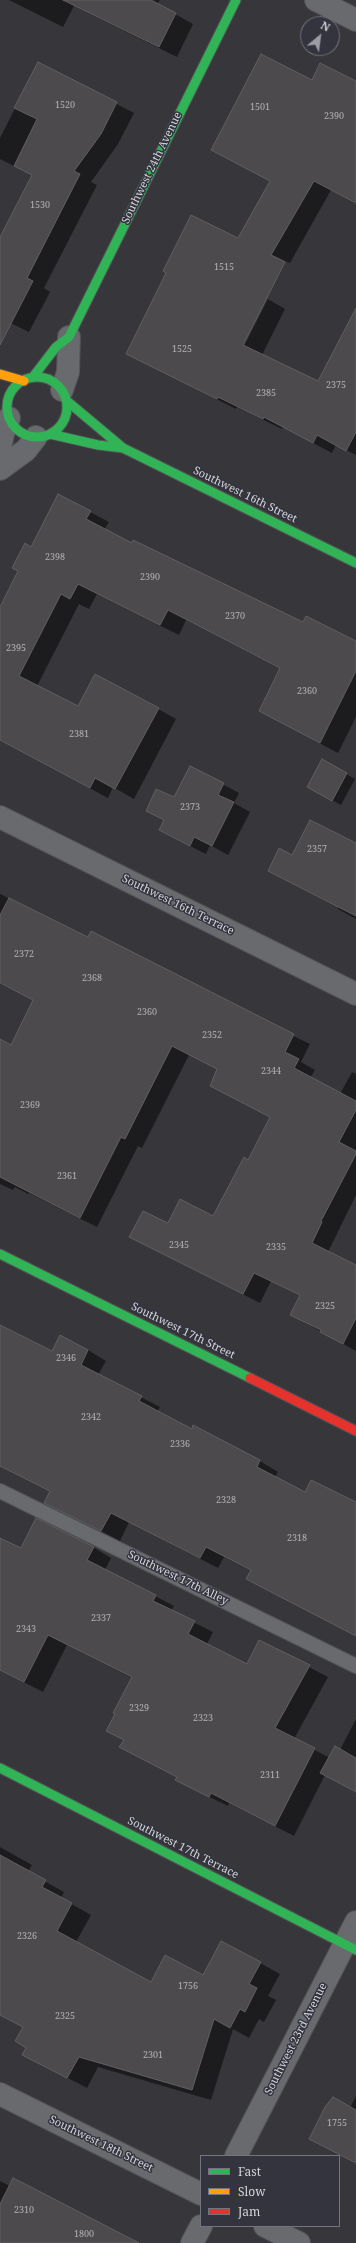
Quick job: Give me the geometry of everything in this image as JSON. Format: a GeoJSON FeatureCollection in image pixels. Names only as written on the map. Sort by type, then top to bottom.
{"type":"FeatureCollection","features":[{"type":"Feature","properties":{"kind":"street","name":"Southwest 24th Avenue"},"geometry":{"type":"LineString","coordinates":[[64,395],[68,372],[69,337],[236,0]]}},
{"type":"Feature","properties":{"kind":"street"},"geometry":{"type":"LineString","coordinates":[[316,0],[356,20]]}},
{"type":"Feature","properties":{"kind":"street","name":"Southwest 24th Avenue"},"geometry":{"type":"LineString","coordinates":[[33,377],[56,347],[69,337]]}},
{"type":"Feature","properties":{"kind":"street"},"geometry":{"type":"LineString","coordinates":[[0,374],[24,380]]}},
{"type":"Feature","properties":{"kind":"street"},"geometry":{"type":"LineString","coordinates":[[0,448],[10,393],[24,380],[33,377],[49,380],[64,395],[67,411],[64,420],[58,428],[43,436],[14,460],[0,469]]}},
{"type":"Feature","properties":{"kind":"street","name":"Southwest 16th Street"},"geometry":{"type":"LineString","coordinates":[[64,395],[123,448],[356,563]]}},
{"type":"Feature","properties":{"kind":"street"},"geometry":{"type":"LineString","coordinates":[[6,412],[20,431],[43,436]]}},
{"type":"Feature","properties":{"kind":"street","name":"Southwest 16th Street"},"geometry":{"type":"LineString","coordinates":[[43,436],[123,448]]}},
{"type":"Feature","properties":{"kind":"street"},"geometry":{"type":"LineString","coordinates":[[0,463],[0,469]]}},
{"type":"Feature","properties":{"kind":"street","name":"Southwest 16th Terrace"},"geometry":{"type":"LineString","coordinates":[[0,817],[356,994]]}},
{"type":"Feature","properties":{"kind":"street","name":"Southwest 17th Street"},"geometry":{"type":"LineString","coordinates":[[0,1254],[356,1431]]}},
{"type":"Feature","properties":{"kind":"street","name":"Southwest 17th Terrace"},"geometry":{"type":"LineString","coordinates":[[0,1768],[350,1947]]}},
{"type":"Feature","properties":{"kind":"street","name":"Southwest 23rd Avenue"},"geometry":{"type":"LineString","coordinates":[[237,2155],[350,1947],[356,1922]]}},
{"type":"Feature","properties":{"kind":"street","name":"Southwest 18th Street"},"geometry":{"type":"LineString","coordinates":[[0,2094],[200,2194]]}},
{"type":"Feature","properties":{"kind":"street"},"geometry":{"type":"LineString","coordinates":[[192,2243],[200,2227]]}},
{"type":"Feature","properties":{"kind":"street"},"geometry":{"type":"LineString","coordinates":[[267,2227],[299,2243]]}},
{"type":"Feature","properties":{"kind":"lane","name":"Southwest 17th Alley"},"geometry":{"type":"LineString","coordinates":[[0,1490],[356,1666]]}},
{"type":"Feature","properties":{"kind":"building"},"geometry":{"type":"Polygon","coordinates":[[[63,0],[151,0],[176,13],[159,47],[63,0]]]}},
{"type":"Feature","properties":{"kind":"building"},"geometry":{"type":"Polygon","coordinates":[[[261,54],[312,80],[320,63],[356,81],[356,203],[314,181],[271,255],[285,262],[243,345],[318,381],[356,308],[356,432],[346,451],[317,435],[313,443],[264,417],[263,419],[218,397],[217,399],[126,354],[166,273],[163,271],[191,215],[238,238],[270,181],[211,150],[261,54]]]}},
{"type":"Feature","properties":{"kind":"building"},"geometry":{"type":"Polygon","coordinates":[[[38,62],[117,102],[101,134],[74,171],[80,174],[27,278],[33,281],[0,345],[0,237],[32,175],[14,166],[37,119],[14,108],[38,62]]]}},
{"type":"Feature","properties":{"kind":"building"},"geometry":{"type":"Polygon","coordinates":[[[58,494],[91,511],[86,519],[132,543],[133,540],[303,622],[306,616],[356,641],[356,671],[320,743],[259,711],[280,668],[168,610],[160,625],[78,584],[70,599],[61,594],[19,676],[78,706],[95,674],[159,708],[115,789],[95,778],[90,788],[0,740],[0,607],[18,571],[12,568],[25,543],[31,547],[58,494]]]}},
{"type":"Feature","properties":{"kind":"building"},"geometry":{"type":"Polygon","coordinates":[[[322,759],[347,773],[332,801],[307,787],[322,759]]]}},
{"type":"Feature","properties":{"kind":"building"},"geometry":{"type":"Polygon","coordinates":[[[190,766],[224,783],[218,795],[234,802],[212,846],[194,837],[190,846],[159,830],[164,820],[146,811],[156,789],[174,797],[190,766]]]}},
{"type":"Feature","properties":{"kind":"building"},"geometry":{"type":"Polygon","coordinates":[[[310,820],[356,843],[356,916],[268,871],[279,848],[292,855],[310,820]]]}},
{"type":"Feature","properties":{"kind":"building"},"geometry":{"type":"Polygon","coordinates":[[[9,898],[88,937],[91,931],[294,1034],[285,1052],[299,1059],[294,1068],[356,1101],[356,1110],[339,1142],[356,1151],[356,1154],[321,1221],[322,1222],[312,1243],[356,1265],[356,1318],[343,1344],[320,1332],[321,1330],[290,1315],[300,1295],[254,1273],[243,1294],[129,1237],[143,1211],[168,1223],[180,1199],[213,1216],[244,1157],[248,1160],[270,1117],[210,1086],[217,1069],[172,1046],[125,1139],[121,1137],[80,1218],[0,1177],[0,1039],[11,1045],[33,1000],[0,983],[0,915],[9,898]]]}},
{"type":"Feature","properties":{"kind":"building"},"geometry":{"type":"Polygon","coordinates":[[[0,1325],[52,1351],[60,1335],[88,1350],[81,1365],[142,1396],[139,1401],[192,1429],[193,1425],[260,1460],[257,1467],[305,1492],[311,1480],[356,1502],[356,1636],[246,1579],[251,1570],[206,1547],[200,1558],[111,1513],[101,1531],[44,1503],[50,1491],[0,1466],[0,1325]]]}},
{"type":"Feature","properties":{"kind":"building"},"geometry":{"type":"Polygon","coordinates":[[[36,1518],[94,1547],[87,1560],[156,1595],[153,1601],[195,1621],[188,1634],[247,1664],[259,1640],[310,1665],[275,1728],[315,1748],[275,1826],[211,1793],[209,1797],[175,1780],[177,1777],[119,1747],[124,1740],[106,1731],[115,1714],[113,1713],[132,1677],[48,1635],[24,1682],[0,1670],[0,1538],[21,1548],[36,1518]]]}},
{"type":"Feature","properties":{"kind":"building"},"geometry":{"type":"Polygon","coordinates":[[[335,1746],[356,1758],[356,1792],[320,1773],[335,1746]]]}},
{"type":"Feature","properties":{"kind":"building"},"geometry":{"type":"Polygon","coordinates":[[[0,1855],[46,1880],[42,1887],[72,1903],[57,1931],[151,1982],[165,1955],[203,1975],[221,1941],[261,1962],[249,1984],[257,1988],[245,2012],[240,2009],[230,2028],[214,2019],[192,2090],[79,2057],[67,2078],[22,2055],[26,2048],[15,2041],[23,2027],[0,2015],[0,1855]]]}},
{"type":"Feature","properties":{"kind":"building"},"geometry":{"type":"Polygon","coordinates":[[[333,2097],[356,2110],[356,2163],[309,2139],[325,2107],[333,2097]]]}},
{"type":"Feature","properties":{"kind":"building"},"geometry":{"type":"Polygon","coordinates":[[[13,2178],[139,2243],[0,2243],[0,2204],[13,2178]]]}},
{"type":"Feature","properties":{"kind":"traffic: fast"},"geometry":{"type":"LineString","coordinates":[[33,377],[56,347],[69,337],[236,0]]}},
{"type":"Feature","properties":{"kind":"traffic: fast"},"geometry":{"type":"LineString","coordinates":[[37,377],[54,382],[62,390],[67,407],[62,424],[54,432],[37,437],[20,432],[12,424],[7,407],[12,390],[20,382],[37,377]]}},
{"type":"Feature","properties":{"kind":"traffic: fast"},"geometry":{"type":"LineString","coordinates":[[67,401],[123,448],[356,563]]}},
{"type":"Feature","properties":{"kind":"traffic: fast"},"geometry":{"type":"LineString","coordinates":[[50,434],[98,445],[123,448]]}},
{"type":"Feature","properties":{"kind":"traffic: fast"},"geometry":{"type":"LineString","coordinates":[[0,1254],[250,1378]]}},
{"type":"Feature","properties":{"kind":"traffic: fast"},"geometry":{"type":"LineString","coordinates":[[0,1768],[356,1950]]}},
{"type":"Feature","properties":{"kind":"traffic: slow"},"geometry":{"type":"LineString","coordinates":[[0,374],[24,381]]}},
{"type":"Feature","properties":{"kind":"traffic: jam"},"geometry":{"type":"LineString","coordinates":[[250,1378],[356,1431]]}}]}
